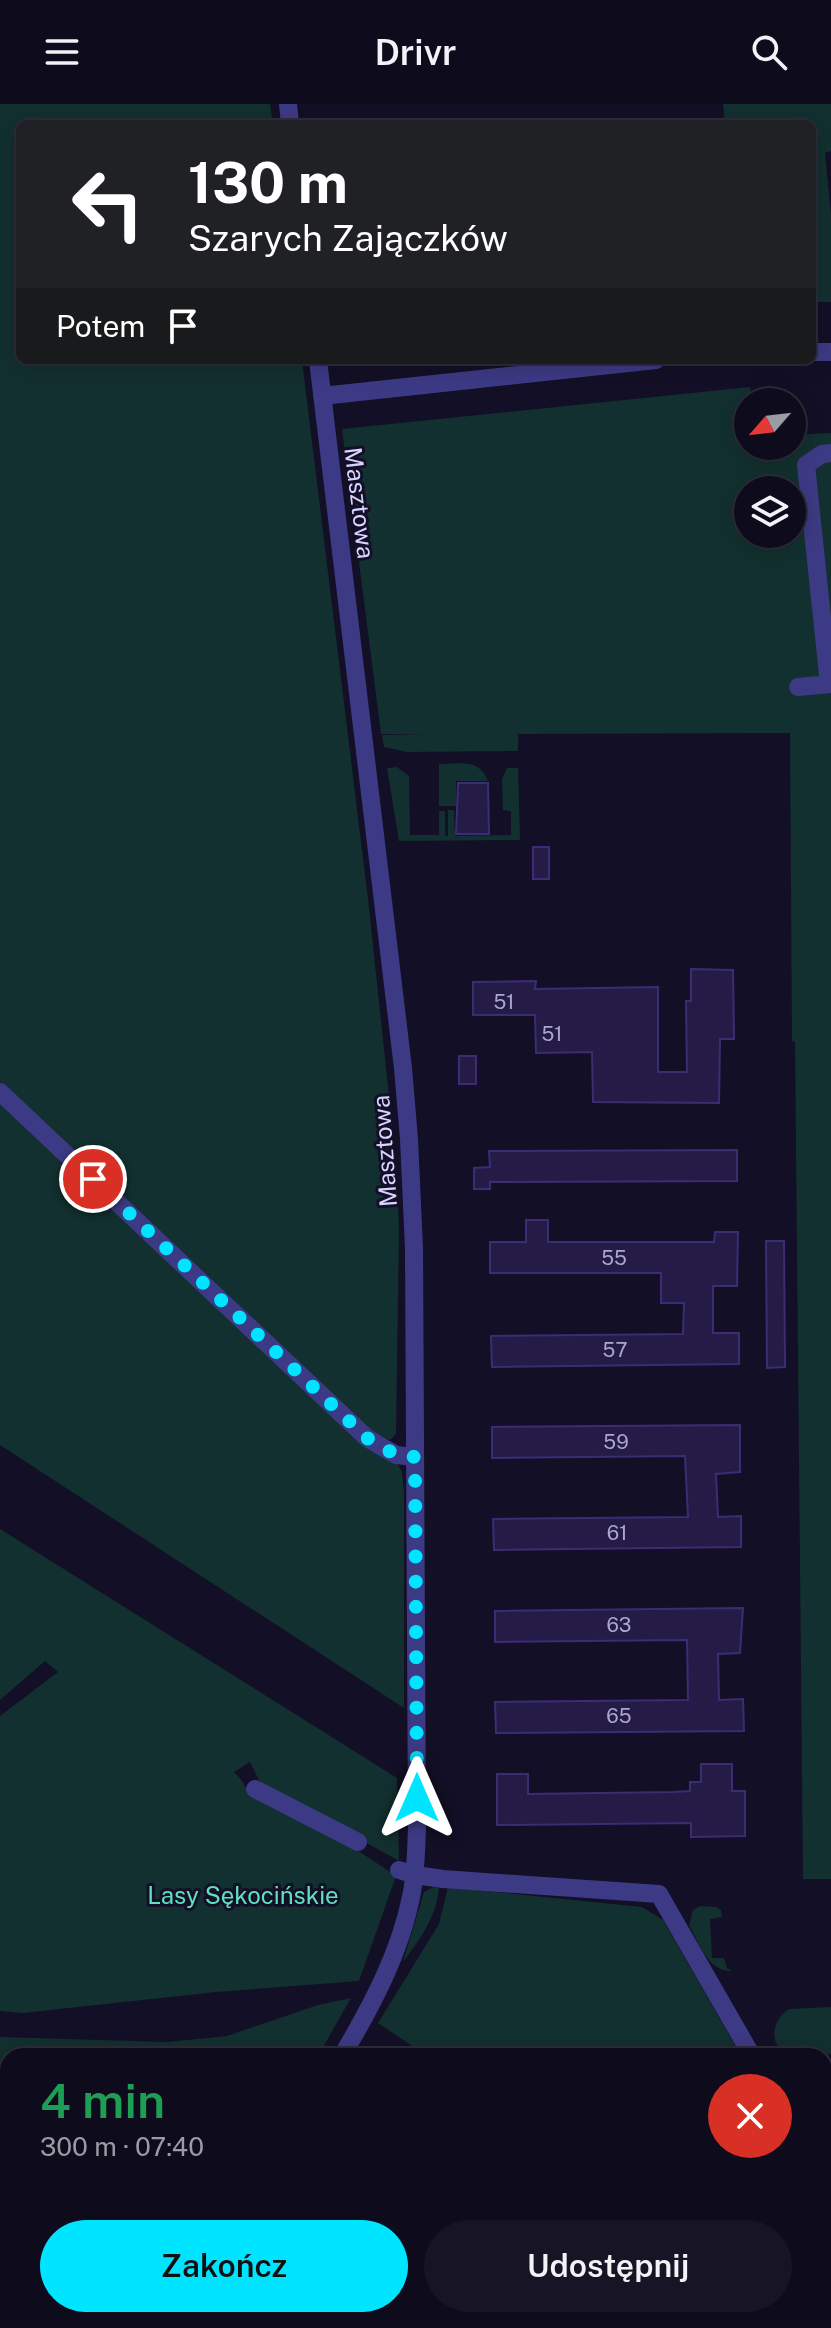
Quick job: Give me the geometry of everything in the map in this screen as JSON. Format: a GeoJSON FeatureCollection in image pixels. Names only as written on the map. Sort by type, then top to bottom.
{"type":"FeatureCollection","features":[{"type":"Feature","properties":{"kind":"street","name":"Masztowa"},"geometry":{"type":"LineString","coordinates":[[318,364],[403,1068],[414,1248],[417,1829],[407,1872],[405,1923],[370,2027],[350,2048]]}},
{"type":"Feature","properties":{"kind":"street"},"geometry":{"type":"LineString","coordinates":[[322,396],[619,364]]}},
{"type":"Feature","properties":{"kind":"street"},"geometry":{"type":"LineString","coordinates":[[798,687],[830,684],[806,465],[822,454],[831,453]]}},
{"type":"Feature","properties":{"kind":"street"},"geometry":{"type":"LineString","coordinates":[[0,1092],[367,1438],[396,1455],[415,1457]]}},
{"type":"Feature","properties":{"kind":"street"},"geometry":{"type":"LineString","coordinates":[[255,1789],[358,1842]]}},
{"type":"Feature","properties":{"kind":"street"},"geometry":{"type":"LineString","coordinates":[[407,1872],[659,1894],[747,2048]]}},
{"type":"Feature","properties":{"kind":"green space"},"geometry":{"type":"Polygon","coordinates":[[[0,104],[270,104],[272,120],[16,120],[16,364],[302,364],[369,907],[396,1163],[399,1230],[396,1434],[390,1440],[370,1431],[0,1082],[0,104]]]}},
{"type":"Feature","properties":{"kind":"green space"},"geometry":{"type":"Polygon","coordinates":[[[723,104],[831,104],[831,151],[825,153],[831,215],[831,302],[816,302],[816,120],[725,120],[723,104]]]}},
{"type":"Feature","properties":{"kind":"green space"},"geometry":{"type":"Polygon","coordinates":[[[734,389],[734,460],[806,460],[806,434],[831,433],[831,1879],[803,1879],[790,733],[518,734],[518,751],[407,752],[384,747],[382,735],[429,734],[381,734],[342,429],[734,389]]]}},
{"type":"Feature","properties":{"kind":"green space"},"geometry":{"type":"Polygon","coordinates":[[[439,764],[474,766],[488,781],[456,781],[456,806],[439,806],[439,764]]]}},
{"type":"Feature","properties":{"kind":"green space"},"geometry":{"type":"Polygon","coordinates":[[[397,767],[409,776],[410,835],[439,835],[439,811],[445,811],[445,835],[448,836],[448,810],[454,810],[455,836],[511,835],[511,811],[503,810],[502,779],[507,768],[518,768],[520,840],[399,841],[387,768],[397,767]]]}},
{"type":"Feature","properties":{"kind":"green space"},"geometry":{"type":"Polygon","coordinates":[[[0,1102],[397,1463],[402,1472],[404,1491],[404,1708],[0,1445],[0,1102]]]}},
{"type":"Feature","properties":{"kind":"green space","name":"Lasy Sękocińskie"},"geometry":{"type":"Polygon","coordinates":[[[0,1529],[397,1778],[399,1861],[261,1784],[250,1762],[234,1772],[249,1796],[333,1834],[396,1876],[359,1981],[216,1992],[23,2013],[0,2011],[0,1716],[58,1672],[45,1661],[0,1700],[0,1529]]]}},
{"type":"Feature","properties":{"kind":"green space"},"geometry":{"type":"Polygon","coordinates":[[[448,1887],[642,1907],[663,1920],[736,2048],[415,2048],[378,2023],[439,1924],[448,1887]]]}},
{"type":"Feature","properties":{"kind":"green space"},"geometry":{"type":"Polygon","coordinates":[[[439,1888],[431,1918],[403,1962],[424,1892],[439,1888]]]}},
{"type":"Feature","properties":{"kind":"green space"},"geometry":{"type":"Polygon","coordinates":[[[700,1906],[721,1910],[722,1917],[710,1919],[712,1958],[724,1958],[727,1968],[732,1971],[710,1962],[689,1925],[693,1910],[700,1906]]]}},
{"type":"Feature","properties":{"kind":"green space"},"geometry":{"type":"Polygon","coordinates":[[[351,1998],[323,2048],[0,2048],[0,2037],[166,2042],[227,2036],[318,2005],[351,1998]]]}},
{"type":"Feature","properties":{"kind":"green space"},"geometry":{"type":"Polygon","coordinates":[[[831,2007],[831,2048],[780,2048],[775,2040],[775,2027],[789,2009],[831,2007]]]}},
{"type":"Feature","properties":{"kind":"building"},"geometry":{"type":"Polygon","coordinates":[[[458,783],[488,783],[489,834],[456,834],[458,783]]]}},
{"type":"Feature","properties":{"kind":"building"},"geometry":{"type":"Polygon","coordinates":[[[533,847],[549,847],[549,879],[533,879],[533,847]]]}},
{"type":"Feature","properties":{"kind":"building"},"geometry":{"type":"Polygon","coordinates":[[[691,969],[733,970],[734,1039],[720,1039],[719,1103],[593,1102],[592,1052],[536,1053],[535,1015],[473,1015],[473,982],[536,981],[535,989],[658,987],[658,1072],[687,1072],[686,1001],[691,1001],[691,969]]]}},
{"type":"Feature","properties":{"kind":"building"},"geometry":{"type":"Polygon","coordinates":[[[459,1056],[476,1056],[476,1084],[459,1084],[459,1056]]]}},
{"type":"Feature","properties":{"kind":"building"},"geometry":{"type":"Polygon","coordinates":[[[737,1150],[737,1181],[490,1182],[490,1189],[474,1189],[474,1168],[490,1167],[489,1151],[737,1150]]]}},
{"type":"Feature","properties":{"kind":"building"},"geometry":{"type":"Polygon","coordinates":[[[526,1220],[548,1220],[548,1242],[714,1242],[715,1232],[738,1232],[737,1286],[713,1286],[713,1333],[739,1333],[739,1364],[492,1367],[491,1336],[683,1334],[684,1303],[661,1303],[661,1273],[490,1273],[490,1242],[526,1242],[526,1220]]]}},
{"type":"Feature","properties":{"kind":"building"},"geometry":{"type":"Polygon","coordinates":[[[766,1241],[784,1241],[785,1367],[767,1368],[766,1241]]]}},
{"type":"Feature","properties":{"kind":"building"},"geometry":{"type":"Polygon","coordinates":[[[740,1425],[740,1472],[716,1474],[718,1517],[741,1516],[741,1547],[494,1550],[493,1519],[688,1517],[685,1456],[492,1458],[492,1427],[740,1425]]]}},
{"type":"Feature","properties":{"kind":"building"},"geometry":{"type":"Polygon","coordinates":[[[743,1608],[740,1653],[718,1654],[719,1700],[743,1699],[744,1731],[496,1733],[495,1702],[688,1700],[687,1640],[495,1642],[495,1611],[743,1608]]]}},
{"type":"Feature","properties":{"kind":"building"},"geometry":{"type":"Polygon","coordinates":[[[701,1764],[732,1764],[732,1791],[745,1791],[745,1836],[691,1837],[691,1823],[497,1825],[497,1774],[528,1774],[528,1794],[673,1792],[690,1791],[690,1782],[701,1782],[701,1764]]]}},
{"type":"Feature","properties":{"kind":"route"},"geometry":{"type":"LineString","coordinates":[[93,1179],[367,1438],[396,1455],[415,1457],[417,1798]]}}]}
